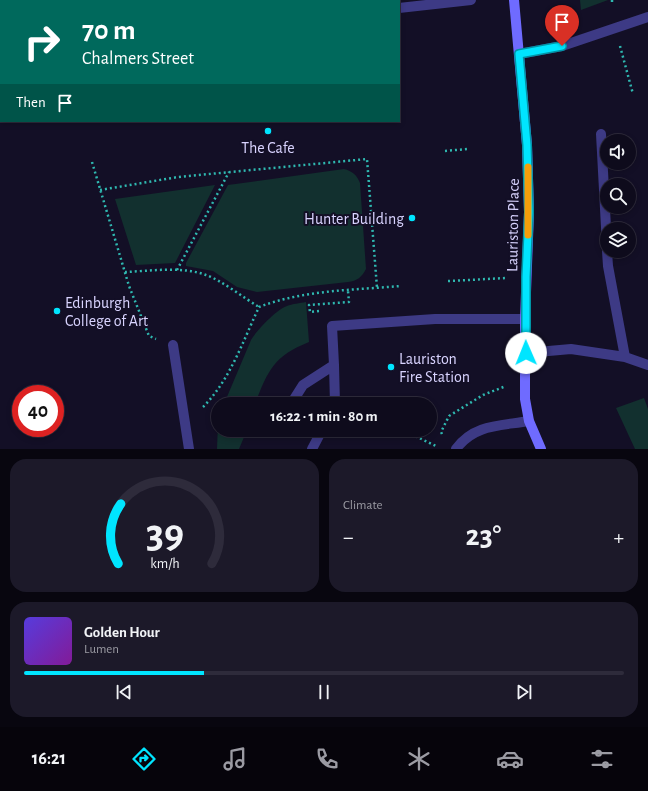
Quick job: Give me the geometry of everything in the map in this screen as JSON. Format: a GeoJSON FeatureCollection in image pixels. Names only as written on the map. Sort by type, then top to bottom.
{"type":"FeatureCollection","features":[{"type":"Feature","properties":{"kind":"street"},"geometry":{"type":"LineString","coordinates":[[400,8],[471,0]]}},
{"type":"Feature","properties":{"kind":"street","name":"Lauriston Place"},"geometry":{"type":"LineString","coordinates":[[514,0],[527,145],[529,212],[526,277],[526,399],[529,421],[541,449]]}},
{"type":"Feature","properties":{"kind":"street"},"geometry":{"type":"LineString","coordinates":[[519,54],[562,46],[648,17]]}},
{"type":"Feature","properties":{"kind":"street"},"geometry":{"type":"LineString","coordinates":[[603,170],[606,222]]}},
{"type":"Feature","properties":{"kind":"street"},"geometry":{"type":"LineString","coordinates":[[607,258],[625,357]]}},
{"type":"Feature","properties":{"kind":"street"},"geometry":{"type":"LineString","coordinates":[[335,397],[332,326],[434,319],[526,319]]}},
{"type":"Feature","properties":{"kind":"street"},"geometry":{"type":"LineString","coordinates":[[173,345],[189,449]]}},
{"type":"Feature","properties":{"kind":"street"},"geometry":{"type":"LineString","coordinates":[[526,353],[571,349],[625,357],[648,365]]}},
{"type":"Feature","properties":{"kind":"street"},"geometry":{"type":"LineString","coordinates":[[295,397],[302,385],[334,365]]}},
{"type":"Feature","properties":{"kind":"street"},"geometry":{"type":"LineString","coordinates":[[456,449],[469,435],[484,428],[529,421]]}},
{"type":"Feature","properties":{"kind":"street"},"geometry":{"type":"LineString","coordinates":[[312,449],[318,437]]}},
{"type":"Feature","properties":{"kind":"path"},"geometry":{"type":"LineString","coordinates":[[616,28],[633,94]]}},
{"type":"Feature","properties":{"kind":"path"},"geometry":{"type":"LineString","coordinates":[[445,151],[467,149]]}},
{"type":"Feature","properties":{"kind":"path"},"geometry":{"type":"LineString","coordinates":[[100,190],[178,177],[367,159],[377,288]]}},
{"type":"Feature","properties":{"kind":"path"},"geometry":{"type":"LineString","coordinates":[[92,162],[135,303],[149,336],[173,345]]}},
{"type":"Feature","properties":{"kind":"path"},"geometry":{"type":"LineString","coordinates":[[177,270],[229,172]]}},
{"type":"Feature","properties":{"kind":"path"},"geometry":{"type":"LineString","coordinates":[[125,272],[177,270],[196,272],[207,275],[259,307]]}},
{"type":"Feature","properties":{"kind":"path"},"geometry":{"type":"LineString","coordinates":[[448,281],[526,277]]}},
{"type":"Feature","properties":{"kind":"path"},"geometry":{"type":"LineString","coordinates":[[184,413],[200,410],[216,392],[223,382],[259,307],[282,299],[305,294],[401,286]]}},
{"type":"Feature","properties":{"kind":"path"},"geometry":{"type":"LineString","coordinates":[[444,438],[441,432],[449,416],[483,395],[525,379]]}},
{"type":"Feature","properties":{"kind":"path"},"geometry":{"type":"LineString","coordinates":[[417,437],[442,449]]}},
{"type":"Feature","properties":{"kind":"green space"},"geometry":{"type":"Polygon","coordinates":[[[580,0],[608,0],[581,10],[580,0]]]}},
{"type":"Feature","properties":{"kind":"green space"},"geometry":{"type":"Polygon","coordinates":[[[344,169],[354,174],[360,183],[366,269],[357,280],[257,292],[237,287],[213,271],[186,266],[186,263],[228,185],[344,169]]]}},
{"type":"Feature","properties":{"kind":"green space"},"geometry":{"type":"Polygon","coordinates":[[[215,185],[175,263],[136,265],[115,199],[215,185]]]}},
{"type":"Feature","properties":{"kind":"green space"},"geometry":{"type":"Polygon","coordinates":[[[306,302],[309,342],[297,347],[280,359],[269,373],[258,397],[227,397],[251,340],[272,316],[283,308],[306,302]]]}},
{"type":"Feature","properties":{"kind":"green space"},"geometry":{"type":"Polygon","coordinates":[[[644,398],[648,409],[648,449],[635,449],[616,408],[644,398]]]}},
{"type":"Feature","properties":{"kind":"green space"},"geometry":{"type":"Polygon","coordinates":[[[217,437],[244,437],[239,449],[217,449],[217,437]]]}},
{"type":"Feature","properties":{"kind":"slow traffic"},"geometry":{"type":"LineString","coordinates":[[528,167],[528,235]]}},
{"type":"Feature","properties":{"kind":"place","name":"The Cafe"},"geometry":{"type":"Point","coordinates":[268,131]}},
{"type":"Feature","properties":{"kind":"place","name":"Hunter Building"},"geometry":{"type":"Point","coordinates":[412,218]}},
{"type":"Feature","properties":{"kind":"place","name":"Edinburgh College of Art"},"geometry":{"type":"Point","coordinates":[57,311]}},
{"type":"Feature","properties":{"kind":"place","name":"Lauriston Fire Station"},"geometry":{"type":"Point","coordinates":[391,367]}},
{"type":"Feature","properties":{"kind":"route"},"geometry":{"type":"LineString","coordinates":[[526,353],[526,277],[529,212],[527,145],[519,54],[562,46]]}}]}
